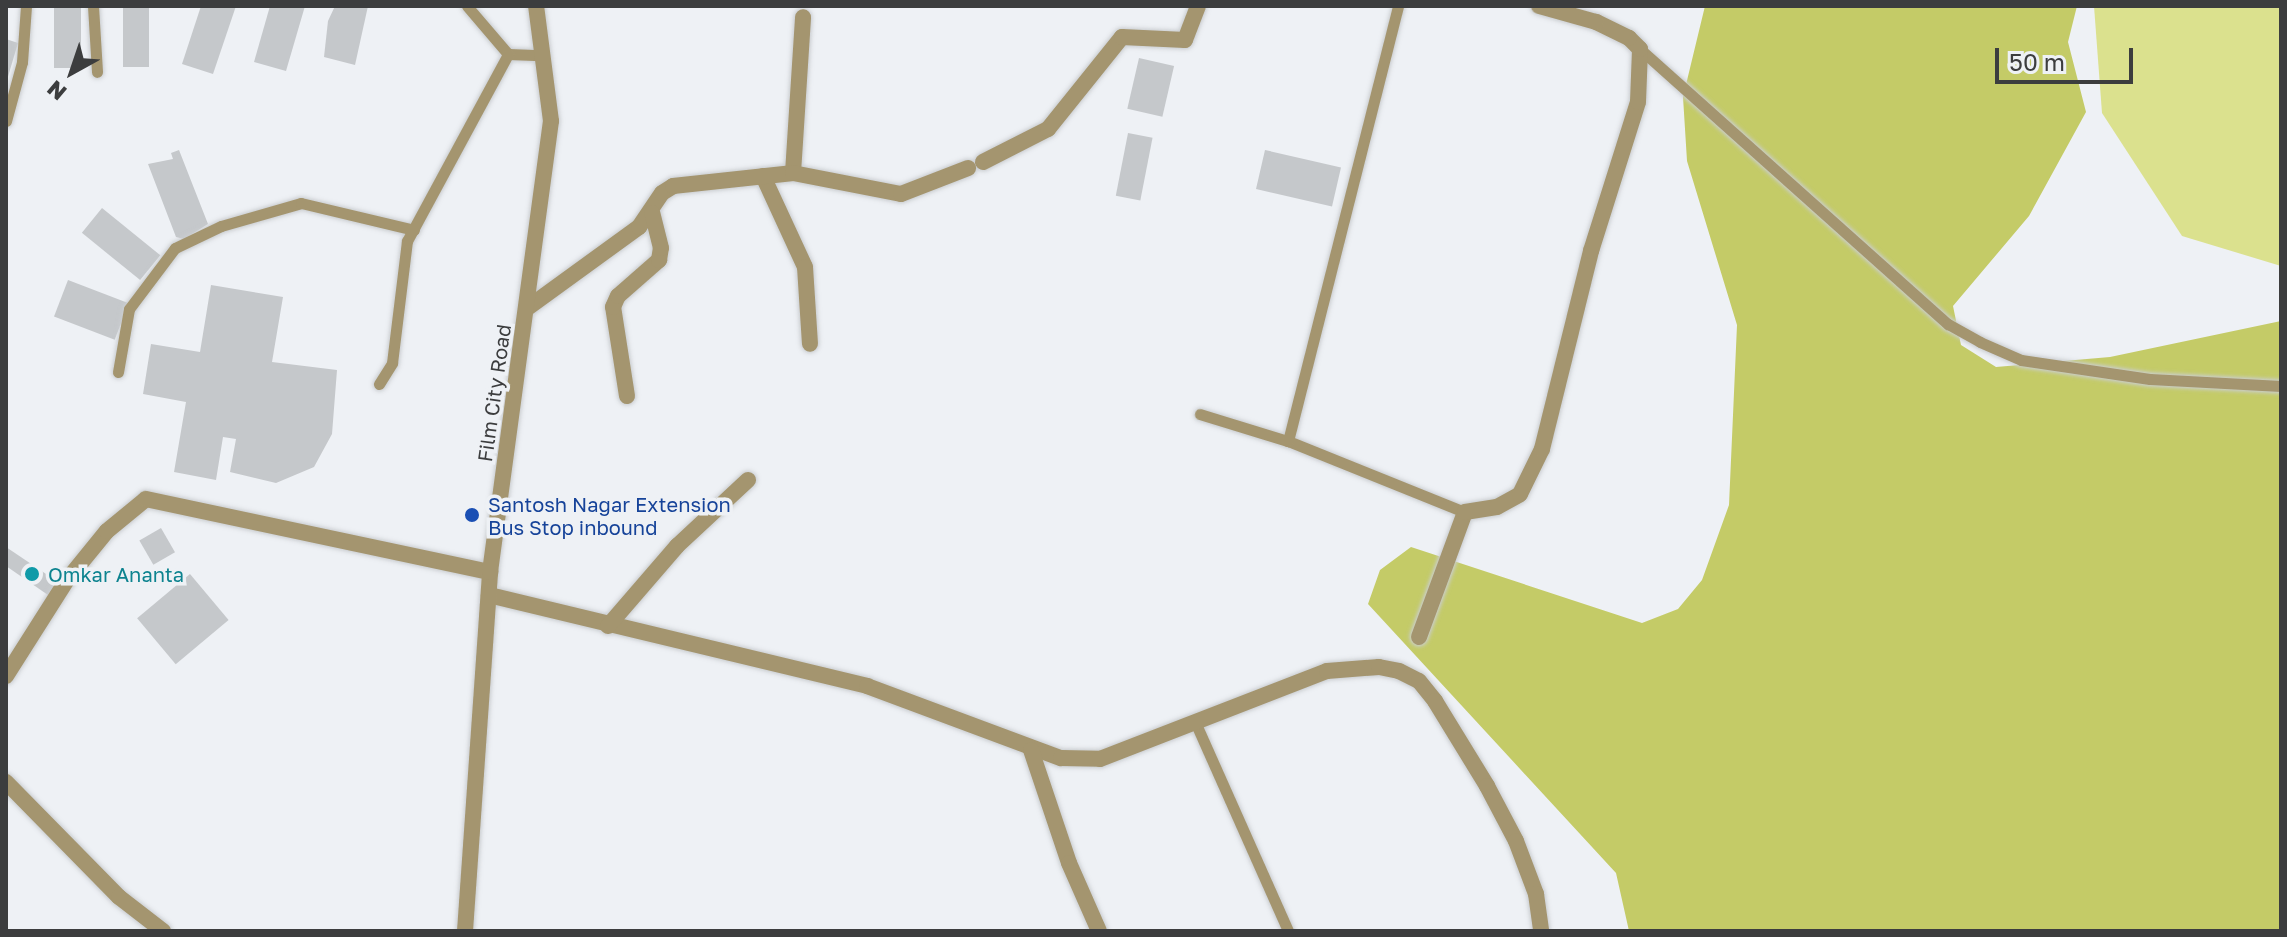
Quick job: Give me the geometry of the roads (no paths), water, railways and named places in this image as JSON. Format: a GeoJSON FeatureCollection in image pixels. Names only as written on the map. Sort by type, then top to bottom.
{"type":"FeatureCollection","features":[{"type":"Feature","properties":{"kind":"street","name":"Film City Road"},"geometry":{"type":"LineString","coordinates":[[465,931],[490,572],[551,121],[536,6]]}},
{"type":"Feature","properties":{"kind":"street"},"geometry":{"type":"LineString","coordinates":[[526,309],[652,213],[662,193],[673,186],[793,173],[901,194],[976,165],[1048,129],[1122,37],[1185,40],[1198,6]]}},
{"type":"Feature","properties":{"kind":"street"},"geometry":{"type":"LineString","coordinates":[[1419,637],[1465,512],[1497,507],[1520,494],[1542,449],[1591,251],[1638,102],[1640,49],[1596,22],[1539,6]]}},
{"type":"Feature","properties":{"kind":"street"},"geometry":{"type":"LineString","coordinates":[[793,173],[803,17]]}},
{"type":"Feature","properties":{"kind":"street"},"geometry":{"type":"LineString","coordinates":[[763,176],[805,267],[810,344]]}},
{"type":"Feature","properties":{"kind":"street"},"geometry":{"type":"LineString","coordinates":[[627,396],[613,307],[618,296],[659,260],[661,248],[652,213]]}},
{"type":"Feature","properties":{"kind":"street"},"geometry":{"type":"LineString","coordinates":[[608,626],[677,546],[748,480]]}},
{"type":"Feature","properties":{"kind":"street"},"geometry":{"type":"LineString","coordinates":[[6,676],[67,580],[107,531],[146,499],[490,572]]}},
{"type":"Feature","properties":{"kind":"street"},"geometry":{"type":"LineString","coordinates":[[489,595],[867,686],[925,704],[1031,750],[1061,758],[1100,759],[1327,671],[1379,667],[1419,681],[1516,841],[1536,894],[1541,931]]}},
{"type":"Feature","properties":{"kind":"street"},"geometry":{"type":"LineString","coordinates":[[1031,750],[1069,863],[1099,931]]}},
{"type":"Feature","properties":{"kind":"street"},"geometry":{"type":"LineString","coordinates":[[6,782],[119,897],[163,931]]}},
{"type":"Feature","properties":{"kind":"lane"},"geometry":{"type":"LineString","coordinates":[[6,121],[22,62],[26,6]]}},
{"type":"Feature","properties":{"kind":"lane"},"geometry":{"type":"LineString","coordinates":[[93,6],[97,72]]}},
{"type":"Feature","properties":{"kind":"lane"},"geometry":{"type":"LineString","coordinates":[[467,6],[508,54],[541,55]]}},
{"type":"Feature","properties":{"kind":"lane"},"geometry":{"type":"LineString","coordinates":[[1288,441],[1398,6]]}},
{"type":"Feature","properties":{"kind":"lane"},"geometry":{"type":"LineString","coordinates":[[1640,49],[1948,324],[1980,342],[2021,360],[2150,379],[2281,386]]}},
{"type":"Feature","properties":{"kind":"lane"},"geometry":{"type":"LineString","coordinates":[[379,384],[392,363],[407,241],[508,54]]}},
{"type":"Feature","properties":{"kind":"lane"},"geometry":{"type":"LineString","coordinates":[[118,372],[133,301],[175,248],[221,226],[301,203],[414,230]]}},
{"type":"Feature","properties":{"kind":"lane"},"geometry":{"type":"LineString","coordinates":[[1200,414],[1288,441],[1465,512]]}},
{"type":"Feature","properties":{"kind":"lane"},"geometry":{"type":"LineString","coordinates":[[1196,724],[1288,931]]}},
{"type":"Feature","properties":{"kind":"place","name":"Santosh Nagar Extension Bus Stop inbound"},"geometry":{"type":"Point","coordinates":[472,515]}},
{"type":"Feature","properties":{"kind":"place","name":"Omkar Ananta"},"geometry":{"type":"Point","coordinates":[32,574]}}]}
